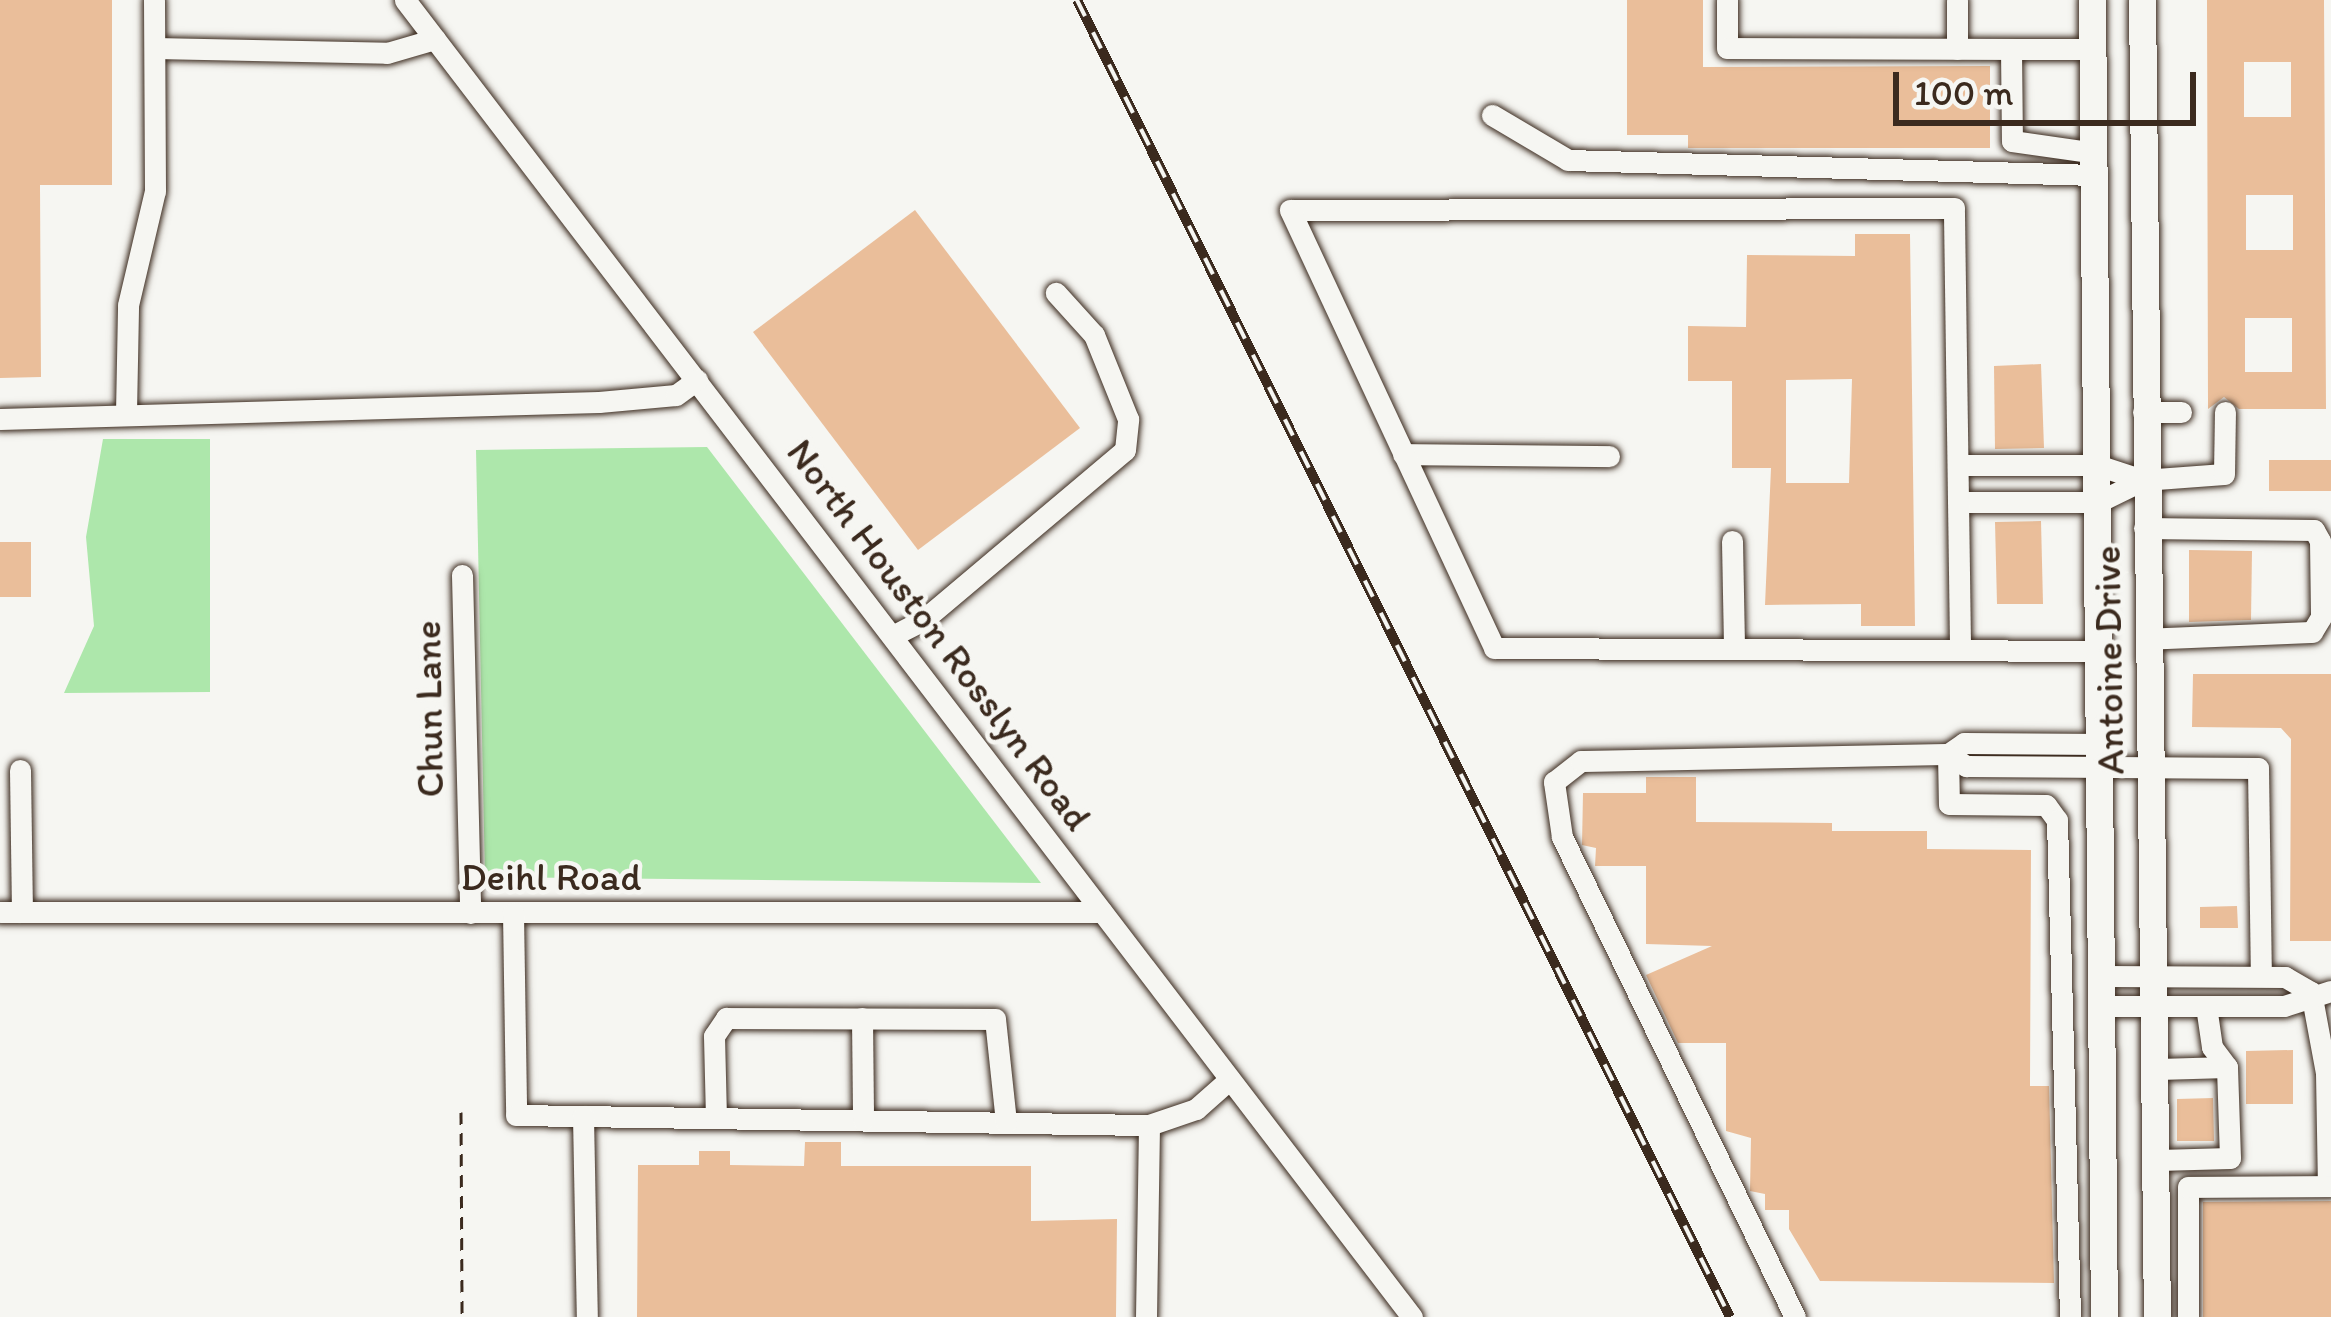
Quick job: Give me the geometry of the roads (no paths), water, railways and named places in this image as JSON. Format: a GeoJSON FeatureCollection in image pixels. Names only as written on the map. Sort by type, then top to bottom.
{"type":"FeatureCollection","features":[{"type":"Feature","properties":{"kind":"main road","name":"Antoine Drive"},"geometry":{"type":"LineString","coordinates":[[2092,0],[2104,1317]]}},
{"type":"Feature","properties":{"kind":"main road","name":"Antoine Drive"},"geometry":{"type":"LineString","coordinates":[[2142,0],[2144,528],[2158,1006],[2157,1317]]}},
{"type":"Feature","properties":{"kind":"street"},"geometry":{"type":"LineString","coordinates":[[126,412],[128,305],[155,191],[154,0]]}},
{"type":"Feature","properties":{"kind":"street","name":"North Houston Rosslyn Road"},"geometry":{"type":"LineString","coordinates":[[405,0],[894,634],[1230,1079],[1399,1313]]}},
{"type":"Feature","properties":{"kind":"street"},"geometry":{"type":"LineString","coordinates":[[1727,0],[1726,48],[2093,49]]}},
{"type":"Feature","properties":{"kind":"street"},"geometry":{"type":"LineString","coordinates":[[1957,0],[1957,49]]}},
{"type":"Feature","properties":{"kind":"street"},"geometry":{"type":"LineString","coordinates":[[155,48],[387,53],[435,39]]}},
{"type":"Feature","properties":{"kind":"street"},"geometry":{"type":"LineString","coordinates":[[2011,49],[2014,147],[2095,164]]}},
{"type":"Feature","properties":{"kind":"street"},"geometry":{"type":"LineString","coordinates":[[1492,115],[1568,160],[2095,164]]}},
{"type":"Feature","properties":{"kind":"street"},"geometry":{"type":"LineString","coordinates":[[1960,644],[1954,208],[1291,210],[1494,648],[1960,644],[2101,651]]}},
{"type":"Feature","properties":{"kind":"street"},"geometry":{"type":"LineString","coordinates":[[894,634],[922,622],[1125,450],[1128,419],[1094,335],[1056,293]]}},
{"type":"Feature","properties":{"kind":"street"},"geometry":{"type":"LineString","coordinates":[[0,418],[599,402],[676,395],[697,380]]}},
{"type":"Feature","properties":{"kind":"street"},"geometry":{"type":"LineString","coordinates":[[2143,412],[2181,412]]}},
{"type":"Feature","properties":{"kind":"street"},"geometry":{"type":"LineString","coordinates":[[1959,502],[2098,502],[2144,480],[2224,474],[2225,412]]}},
{"type":"Feature","properties":{"kind":"street"},"geometry":{"type":"LineString","coordinates":[[1402,454],[1609,456]]}},
{"type":"Feature","properties":{"kind":"street"},"geometry":{"type":"LineString","coordinates":[[1958,465],[2097,465],[2144,480]]}},
{"type":"Feature","properties":{"kind":"street"},"geometry":{"type":"LineString","coordinates":[[2144,528],[2314,530],[2320,541],[2321,617],[2312,632],[2147,639]]}},
{"type":"Feature","properties":{"kind":"street"},"geometry":{"type":"LineString","coordinates":[[1732,541],[1734,645]]}},
{"type":"Feature","properties":{"kind":"street","name":"Chun Lane"},"geometry":{"type":"LineString","coordinates":[[462,575],[470,913]]}},
{"type":"Feature","properties":{"kind":"street"},"geometry":{"type":"LineString","coordinates":[[1795,1317],[1590,903],[1562,837],[1554,782],[1581,761],[1948,754],[1964,743],[2102,756],[2150,768],[2258,767],[2261,976]]}},
{"type":"Feature","properties":{"kind":"street"},"geometry":{"type":"LineString","coordinates":[[1948,754],[1949,804],[2046,806],[2057,820],[2070,1317]]}},
{"type":"Feature","properties":{"kind":"street"},"geometry":{"type":"LineString","coordinates":[[11,912],[20,770]]}},
{"type":"Feature","properties":{"kind":"street","name":"Deihl Road"},"geometry":{"type":"LineString","coordinates":[[11,912],[1102,912]]}},
{"type":"Feature","properties":{"kind":"street"},"geometry":{"type":"LineString","coordinates":[[513,913],[516,1115],[1148,1125],[1196,1109],[1230,1079]]}},
{"type":"Feature","properties":{"kind":"street"},"geometry":{"type":"LineString","coordinates":[[2104,976],[2261,976],[2321,992]]}},
{"type":"Feature","properties":{"kind":"street"},"geometry":{"type":"LineString","coordinates":[[2104,1006],[2284,1006],[2321,992]]}},
{"type":"Feature","properties":{"kind":"street"},"geometry":{"type":"LineString","coordinates":[[2188,1317],[2188,1187],[2329,1186],[2321,992]]}},
{"type":"Feature","properties":{"kind":"street"},"geometry":{"type":"LineString","coordinates":[[2158,1160],[2230,1158],[2227,1067],[2212,1047],[2206,1006]]}},
{"type":"Feature","properties":{"kind":"street"},"geometry":{"type":"LineString","coordinates":[[716,1118],[714,1036],[726,1018],[862,1018],[1002,1023],[1006,1123]]}},
{"type":"Feature","properties":{"kind":"street"},"geometry":{"type":"LineString","coordinates":[[862,1018],[863,1120]]}},
{"type":"Feature","properties":{"kind":"street"},"geometry":{"type":"LineString","coordinates":[[2158,1069],[2227,1067]]}},
{"type":"Feature","properties":{"kind":"street"},"geometry":{"type":"LineString","coordinates":[[583,1116],[586,1317]]}},
{"type":"Feature","properties":{"kind":"street"},"geometry":{"type":"LineString","coordinates":[[1146,1317],[1148,1125]]}},
{"type":"Feature","properties":{"kind":"railway"},"geometry":{"type":"LineString","coordinates":[[1077,0],[1730,1317]]}}]}
